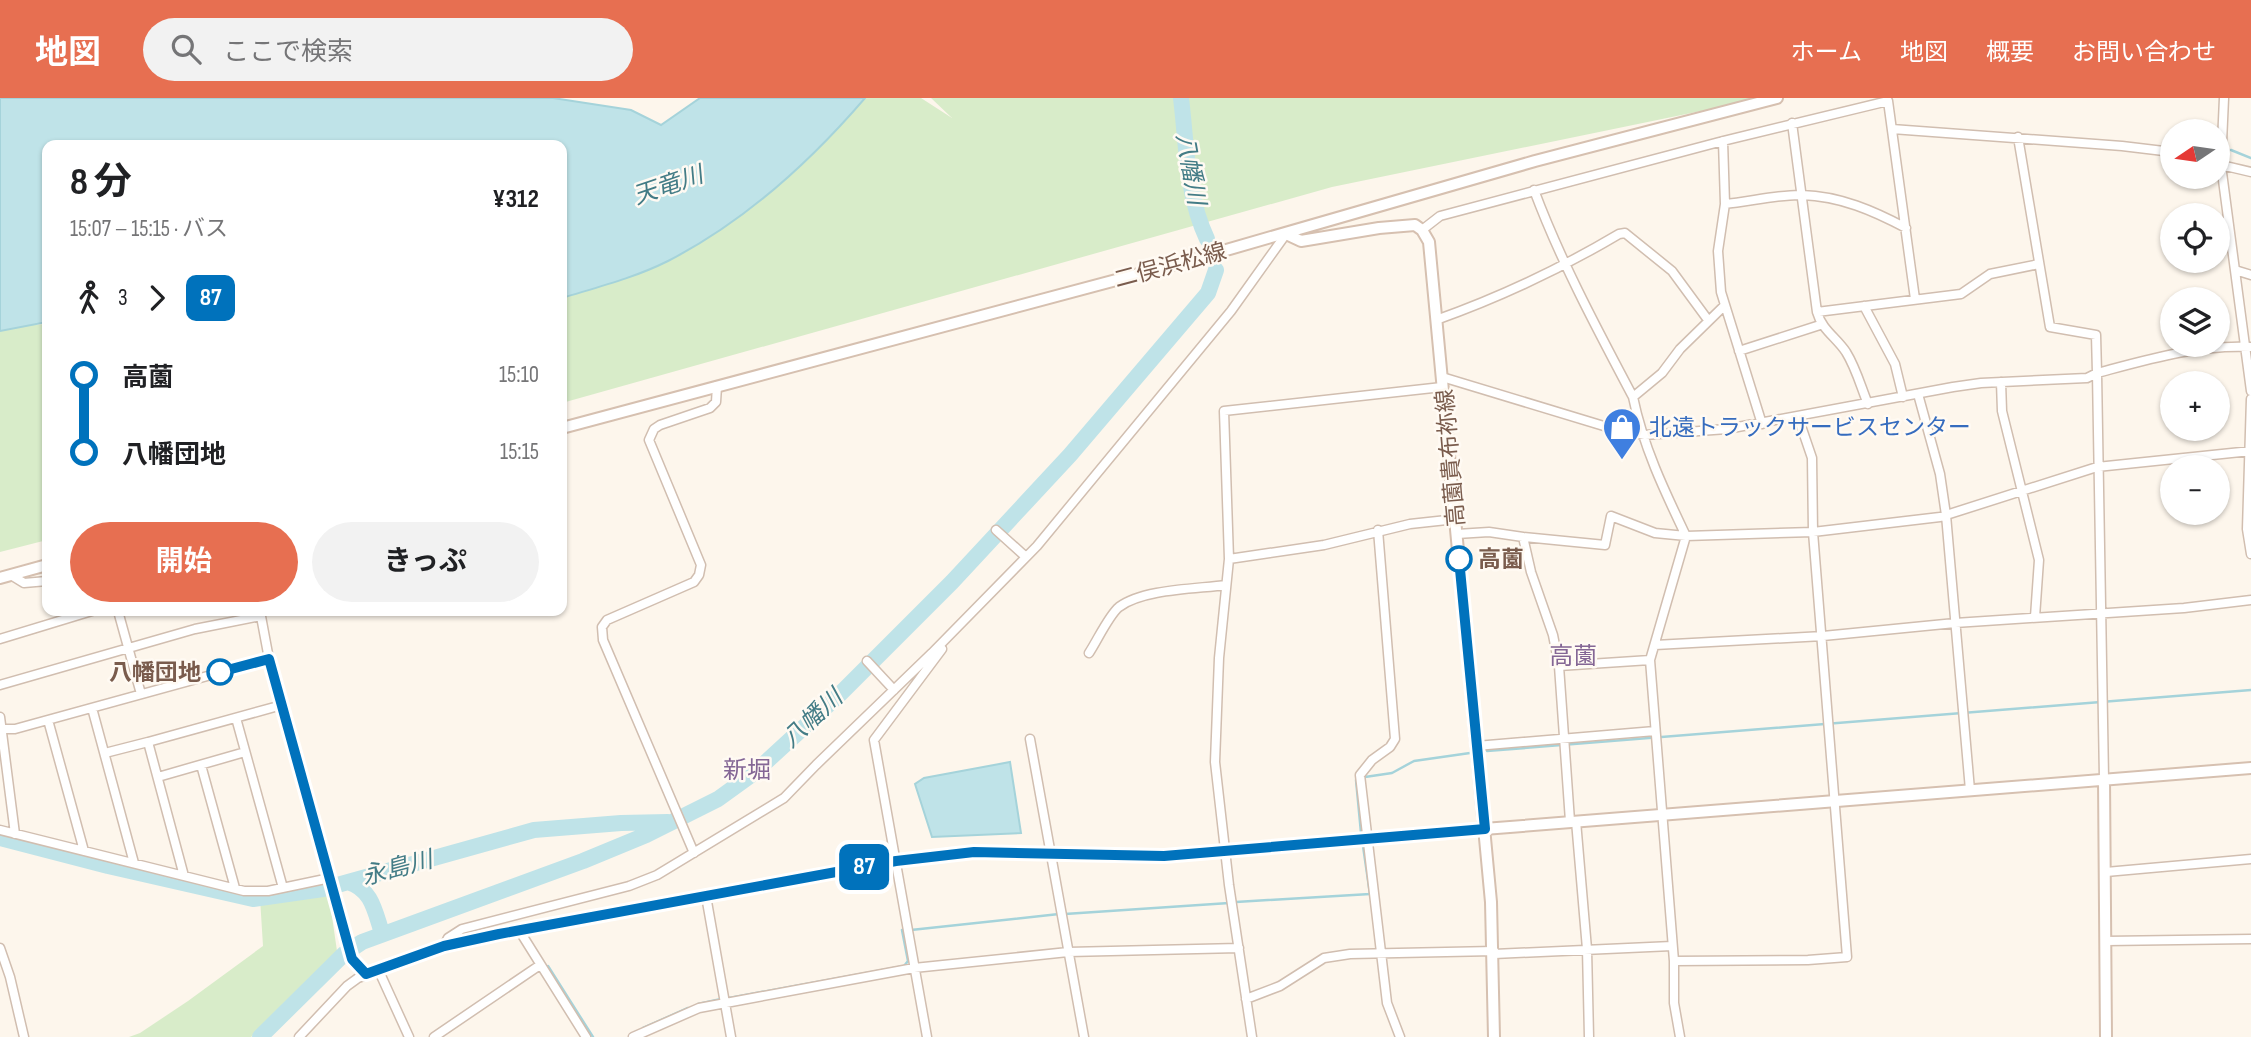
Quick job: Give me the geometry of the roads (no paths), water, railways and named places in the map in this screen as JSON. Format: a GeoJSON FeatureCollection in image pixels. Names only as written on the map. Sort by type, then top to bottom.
{"type":"FeatureCollection","features":[{"type":"Feature","properties":{"kind":"main road","name":"二俣浜松線"},"geometry":{"type":"LineString","coordinates":[[567,427],[1286,234],[1535,161],[1777,98]]}},
{"type":"Feature","properties":{"kind":"main road"},"geometry":{"type":"LineString","coordinates":[[1286,234],[1301,240],[1405,225],[1415,225],[1422,230]]}},
{"type":"Feature","properties":{"kind":"main road","name":"高薗貴布祢線"},"geometry":{"type":"LineString","coordinates":[[1422,230],[1429,242],[1485,829],[1494,952],[1494,1037]]}},
{"type":"Feature","properties":{"kind":"main road"},"geometry":{"type":"LineString","coordinates":[[6,577],[42,566]]}},
{"type":"Feature","properties":{"kind":"main road"},"geometry":{"type":"LineString","coordinates":[[1485,829],[2251,768]]}},
{"type":"Feature","properties":{"kind":"main road"},"geometry":{"type":"LineString","coordinates":[[2104,779],[2106,1037]]}},
{"type":"Feature","properties":{"kind":"street"},"geometry":{"type":"LineString","coordinates":[[2222,119],[2224,98]]}},
{"type":"Feature","properties":{"kind":"street"},"geometry":{"type":"LineString","coordinates":[[1422,230],[1440,216],[1792,123],[1888,101],[1915,299]]}},
{"type":"Feature","properties":{"kind":"street"},"geometry":{"type":"LineString","coordinates":[[1792,123],[1816,312],[1820,325],[1844,350],[1868,404]]}},
{"type":"Feature","properties":{"kind":"street"},"geometry":{"type":"LineString","coordinates":[[1892,129],[2160,151]]}},
{"type":"Feature","properties":{"kind":"street"},"geometry":{"type":"LineString","coordinates":[[2018,138],[2050,327],[2096,335],[2104,779]]}},
{"type":"Feature","properties":{"kind":"street"},"geometry":{"type":"LineString","coordinates":[[1723,141],[1726,205],[1718,251],[1721,292],[1762,424]]}},
{"type":"Feature","properties":{"kind":"street"},"geometry":{"type":"LineString","coordinates":[[2230,167],[2251,172]]}},
{"type":"Feature","properties":{"kind":"street"},"geometry":{"type":"LineString","coordinates":[[2223,189],[2248,347],[2251,391]]}},
{"type":"Feature","properties":{"kind":"street"},"geometry":{"type":"LineString","coordinates":[[1534,190],[1565,266],[1633,397],[1640,429],[1645,435],[1652,463],[1686,536],[1650,660],[1674,961],[1674,1003],[1680,1037]]}},
{"type":"Feature","properties":{"kind":"street"},"geometry":{"type":"LineString","coordinates":[[1726,205],[1801,195],[1853,204],[1877,212],[1906,228]]}},
{"type":"Feature","properties":{"kind":"street"},"geometry":{"type":"LineString","coordinates":[[1436,320],[1495,299],[1565,266],[1625,233],[1672,271],[1708,320]]}},
{"type":"Feature","properties":{"kind":"street"},"geometry":{"type":"LineString","coordinates":[[444,946],[448,938],[462,929],[629,886],[657,875],[784,798],[1026,557],[1231,311],[1286,234]]}},
{"type":"Feature","properties":{"kind":"street"},"geometry":{"type":"LineString","coordinates":[[1816,312],[1961,294],[1990,274],[2039,264]]}},
{"type":"Feature","properties":{"kind":"street"},"geometry":{"type":"LineString","coordinates":[[2235,270],[2251,275]]}},
{"type":"Feature","properties":{"kind":"street"},"geometry":{"type":"LineString","coordinates":[[1633,397],[1662,373],[1680,349],[1724,306]]}},
{"type":"Feature","properties":{"kind":"street"},"geometry":{"type":"LineString","coordinates":[[1864,306],[1895,364],[1903,397]]}},
{"type":"Feature","properties":{"kind":"street"},"geometry":{"type":"LineString","coordinates":[[1739,351],[1820,325]]}},
{"type":"Feature","properties":{"kind":"street"},"geometry":{"type":"LineString","coordinates":[[1252,1037],[1224,849],[1215,762],[1218,669],[1229,559],[1224,411],[1442,382],[1617,430],[1645,435],[1688,433],[1762,424],[1962,385],[2087,378],[2097,373],[2175,354],[2248,347]]}},
{"type":"Feature","properties":{"kind":"street"},"geometry":{"type":"LineString","coordinates":[[2001,382],[2002,411],[2039,560],[2035,617]]}},
{"type":"Feature","properties":{"kind":"street"},"geometry":{"type":"LineString","coordinates":[[694,853],[603,640],[602,627],[607,620],[694,582],[699,575],[701,565],[649,440],[654,429],[660,425],[710,408],[716,402],[717,386]]}},
{"type":"Feature","properties":{"kind":"street"},"geometry":{"type":"LineString","coordinates":[[1918,394],[1940,474],[1946,515],[1970,790]]}},
{"type":"Feature","properties":{"kind":"street"},"geometry":{"type":"LineString","coordinates":[[2251,399],[2247,529],[2251,554]]}},
{"type":"Feature","properties":{"kind":"street"},"geometry":{"type":"LineString","coordinates":[[1674,961],[1808,961],[1847,957],[1813,532],[1812,458],[1798,417]]}},
{"type":"Feature","properties":{"kind":"street"},"geometry":{"type":"LineString","coordinates":[[1457,534],[1489,532],[1605,545],[1611,516],[1655,533],[1686,536],[1813,532],[1946,515],[2098,467],[2250,451]]}},
{"type":"Feature","properties":{"kind":"street"},"geometry":{"type":"LineString","coordinates":[[1229,559],[1324,545],[1410,524],[1456,519]]}},
{"type":"Feature","properties":{"kind":"street"},"geometry":{"type":"LineString","coordinates":[[996,530],[1026,557]]}},
{"type":"Feature","properties":{"kind":"street"},"geometry":{"type":"LineString","coordinates":[[1378,530],[1396,731],[1390,747],[1372,760],[1360,775],[1379,953],[1387,1003],[1400,1037]]}},
{"type":"Feature","properties":{"kind":"street"},"geometry":{"type":"LineString","coordinates":[[1523,537],[1531,572],[1553,635],[1559,666],[1564,741],[1587,949],[1589,1037]]}},
{"type":"Feature","properties":{"kind":"street"},"geometry":{"type":"LineString","coordinates":[[6,577],[24,583],[42,581]]}},
{"type":"Feature","properties":{"kind":"street"},"geometry":{"type":"LineString","coordinates":[[1090,653],[1119,607],[1139,597],[1165,591],[1226,585]]}},
{"type":"Feature","properties":{"kind":"street"},"geometry":{"type":"LineString","coordinates":[[1655,645],[1823,636],[1955,623],[2184,608],[2251,600]]}},
{"type":"Feature","properties":{"kind":"street"},"geometry":{"type":"LineString","coordinates":[[0,639],[76,616]]}},
{"type":"Feature","properties":{"kind":"street"},"geometry":{"type":"LineString","coordinates":[[119,616],[141,694]]}},
{"type":"Feature","properties":{"kind":"street"},"geometry":{"type":"LineString","coordinates":[[0,685],[248,616]]}},
{"type":"Feature","properties":{"kind":"street"},"geometry":{"type":"LineString","coordinates":[[261,616],[269,659],[352,959],[366,974]]}},
{"type":"Feature","properties":{"kind":"street"},"geometry":{"type":"LineString","coordinates":[[927,1037],[874,740],[956,629]]}},
{"type":"Feature","properties":{"kind":"street"},"geometry":{"type":"LineString","coordinates":[[2,729],[15,729],[269,659]]}},
{"type":"Feature","properties":{"kind":"street"},"geometry":{"type":"LineString","coordinates":[[1559,666],[1650,660]]}},
{"type":"Feature","properties":{"kind":"street"},"geometry":{"type":"LineString","coordinates":[[867,662],[894,690]]}},
{"type":"Feature","properties":{"kind":"street"},"geometry":{"type":"LineString","coordinates":[[105,753],[282,705]]}},
{"type":"Feature","properties":{"kind":"street"},"geometry":{"type":"LineString","coordinates":[[92,708],[134,863]]}},
{"type":"Feature","properties":{"kind":"street"},"geometry":{"type":"LineString","coordinates":[[0,717],[15,834]]}},
{"type":"Feature","properties":{"kind":"street"},"geometry":{"type":"LineString","coordinates":[[236,718],[283,888]]}},
{"type":"Feature","properties":{"kind":"street"},"geometry":{"type":"LineString","coordinates":[[48,720],[84,851]]}},
{"type":"Feature","properties":{"kind":"street"},"geometry":{"type":"LineString","coordinates":[[1476,746],[1656,734]]}},
{"type":"Feature","properties":{"kind":"street"},"geometry":{"type":"LineString","coordinates":[[1030,739],[1084,1037]]}},
{"type":"Feature","properties":{"kind":"street"},"geometry":{"type":"LineString","coordinates":[[148,742],[184,876]]}},
{"type":"Feature","properties":{"kind":"street"},"geometry":{"type":"LineString","coordinates":[[158,777],[245,752]]}},
{"type":"Feature","properties":{"kind":"street"},"geometry":{"type":"LineString","coordinates":[[201,765],[234,888]]}},
{"type":"Feature","properties":{"kind":"street"},"geometry":{"type":"LineString","coordinates":[[303,1035],[347,986],[366,974],[444,946],[896,861],[974,852],[1164,856],[1485,829]]}},
{"type":"Feature","properties":{"kind":"street"},"geometry":{"type":"LineString","coordinates":[[0,830],[257,892],[330,879]]}},
{"type":"Feature","properties":{"kind":"street"},"geometry":{"type":"LineString","coordinates":[[2106,872],[2251,859]]}},
{"type":"Feature","properties":{"kind":"street"},"geometry":{"type":"LineString","coordinates":[[706,896],[731,1037]]}},
{"type":"Feature","properties":{"kind":"street"},"geometry":{"type":"LineString","coordinates":[[519,930],[586,1037]]}},
{"type":"Feature","properties":{"kind":"street"},"geometry":{"type":"LineString","coordinates":[[2106,941],[2251,939]]}},
{"type":"Feature","properties":{"kind":"street"},"geometry":{"type":"LineString","coordinates":[[1246,999],[1280,986],[1324,958],[1379,953],[1672,946]]}},
{"type":"Feature","properties":{"kind":"street"},"geometry":{"type":"LineString","coordinates":[[0,948],[10,977],[24,1037]]}},
{"type":"Feature","properties":{"kind":"street"},"geometry":{"type":"LineString","coordinates":[[633,1037],[699,1008],[914,968],[1068,952],[1239,948]]}},
{"type":"Feature","properties":{"kind":"street"},"geometry":{"type":"LineString","coordinates":[[434,1037],[541,965]]}},
{"type":"Feature","properties":{"kind":"street"},"geometry":{"type":"LineString","coordinates":[[378,969],[409,1037]]}},
{"type":"Feature","properties":{"kind":"water","name":"天竜川"},"geometry":{"type":"Polygon","coordinates":[[[0,98],[553,98],[631,110],[661,125],[700,98],[865,98],[799,167],[723,228],[655,267],[567,297],[567,140],[42,140],[42,323],[0,331],[0,98]]]}},
{"type":"Feature","properties":{"kind":"water"},"geometry":{"type":"Polygon","coordinates":[[[1010,762],[1021,833],[932,837],[915,784],[924,778],[1010,762]]]}},
{"type":"Feature","properties":{"kind":"waterway","name":"八幡川"},"geometry":{"type":"LineString","coordinates":[[1181,98],[1191,188],[1207,239]]}},
{"type":"Feature","properties":{"kind":"waterway"},"geometry":{"type":"LineString","coordinates":[[2231,150],[2251,158]]}},
{"type":"Feature","properties":{"kind":"waterway","name":"八幡川"},"geometry":{"type":"LineString","coordinates":[[260,1037],[344,954],[362,942],[583,861],[646,835],[718,799],[754,773],[840,694],[952,582],[1070,455],[1208,293],[1216,270]]}},
{"type":"Feature","properties":{"kind":"waterway"},"geometry":{"type":"LineString","coordinates":[[1487,751],[2251,690]]}},
{"type":"Feature","properties":{"kind":"waterway"},"geometry":{"type":"LineString","coordinates":[[1365,777],[1392,773],[1414,761],[1470,753]]}},
{"type":"Feature","properties":{"kind":"waterway"},"geometry":{"type":"LineString","coordinates":[[1356,780],[1361,833]]}},
{"type":"Feature","properties":{"kind":"waterway","name":"永島川"},"geometry":{"type":"LineString","coordinates":[[0,838],[253,899],[323,889],[534,830],[668,822]]}},
{"type":"Feature","properties":{"kind":"waterway"},"geometry":{"type":"LineString","coordinates":[[1236,902],[1370,894],[1363,846]]}},
{"type":"Feature","properties":{"kind":"waterway"},"geometry":{"type":"LineString","coordinates":[[348,882],[356,885],[367,896],[382,933]]}},
{"type":"Feature","properties":{"kind":"waterway"},"geometry":{"type":"LineString","coordinates":[[1065,914],[1229,903]]}},
{"type":"Feature","properties":{"kind":"waterway"},"geometry":{"type":"LineString","coordinates":[[911,930],[1059,914]]}},
{"type":"Feature","properties":{"kind":"waterway"},"geometry":{"type":"LineString","coordinates":[[729,998],[904,966],[908,961],[902,930]]}},
{"type":"Feature","properties":{"kind":"waterway"},"geometry":{"type":"LineString","coordinates":[[548,966],[593,1037]]}},
{"type":"Feature","properties":{"kind":"waterway"},"geometry":{"type":"LineString","coordinates":[[698,1004],[721,999]]}},
{"type":"Feature","properties":{"kind":"waterway"},"geometry":{"type":"LineString","coordinates":[[643,1028],[688,1008]]}},
{"type":"Feature","properties":{"kind":"place","name":"北遠トラックサービスセンター"},"geometry":{"type":"Point","coordinates":[1622,461]}},
{"type":"Feature","properties":{"kind":"place","name":"高薗"},"geometry":{"type":"Point","coordinates":[1459,559]}},
{"type":"Feature","properties":{"kind":"place","name":"八幡団地"},"geometry":{"type":"Point","coordinates":[220,672]}},
{"type":"Feature","properties":{"kind":"district","name":"高薗"},"geometry":{"type":"Point","coordinates":[1573,656]}},
{"type":"Feature","properties":{"kind":"district","name":"新堀"},"geometry":{"type":"Point","coordinates":[747,770]}}]}
